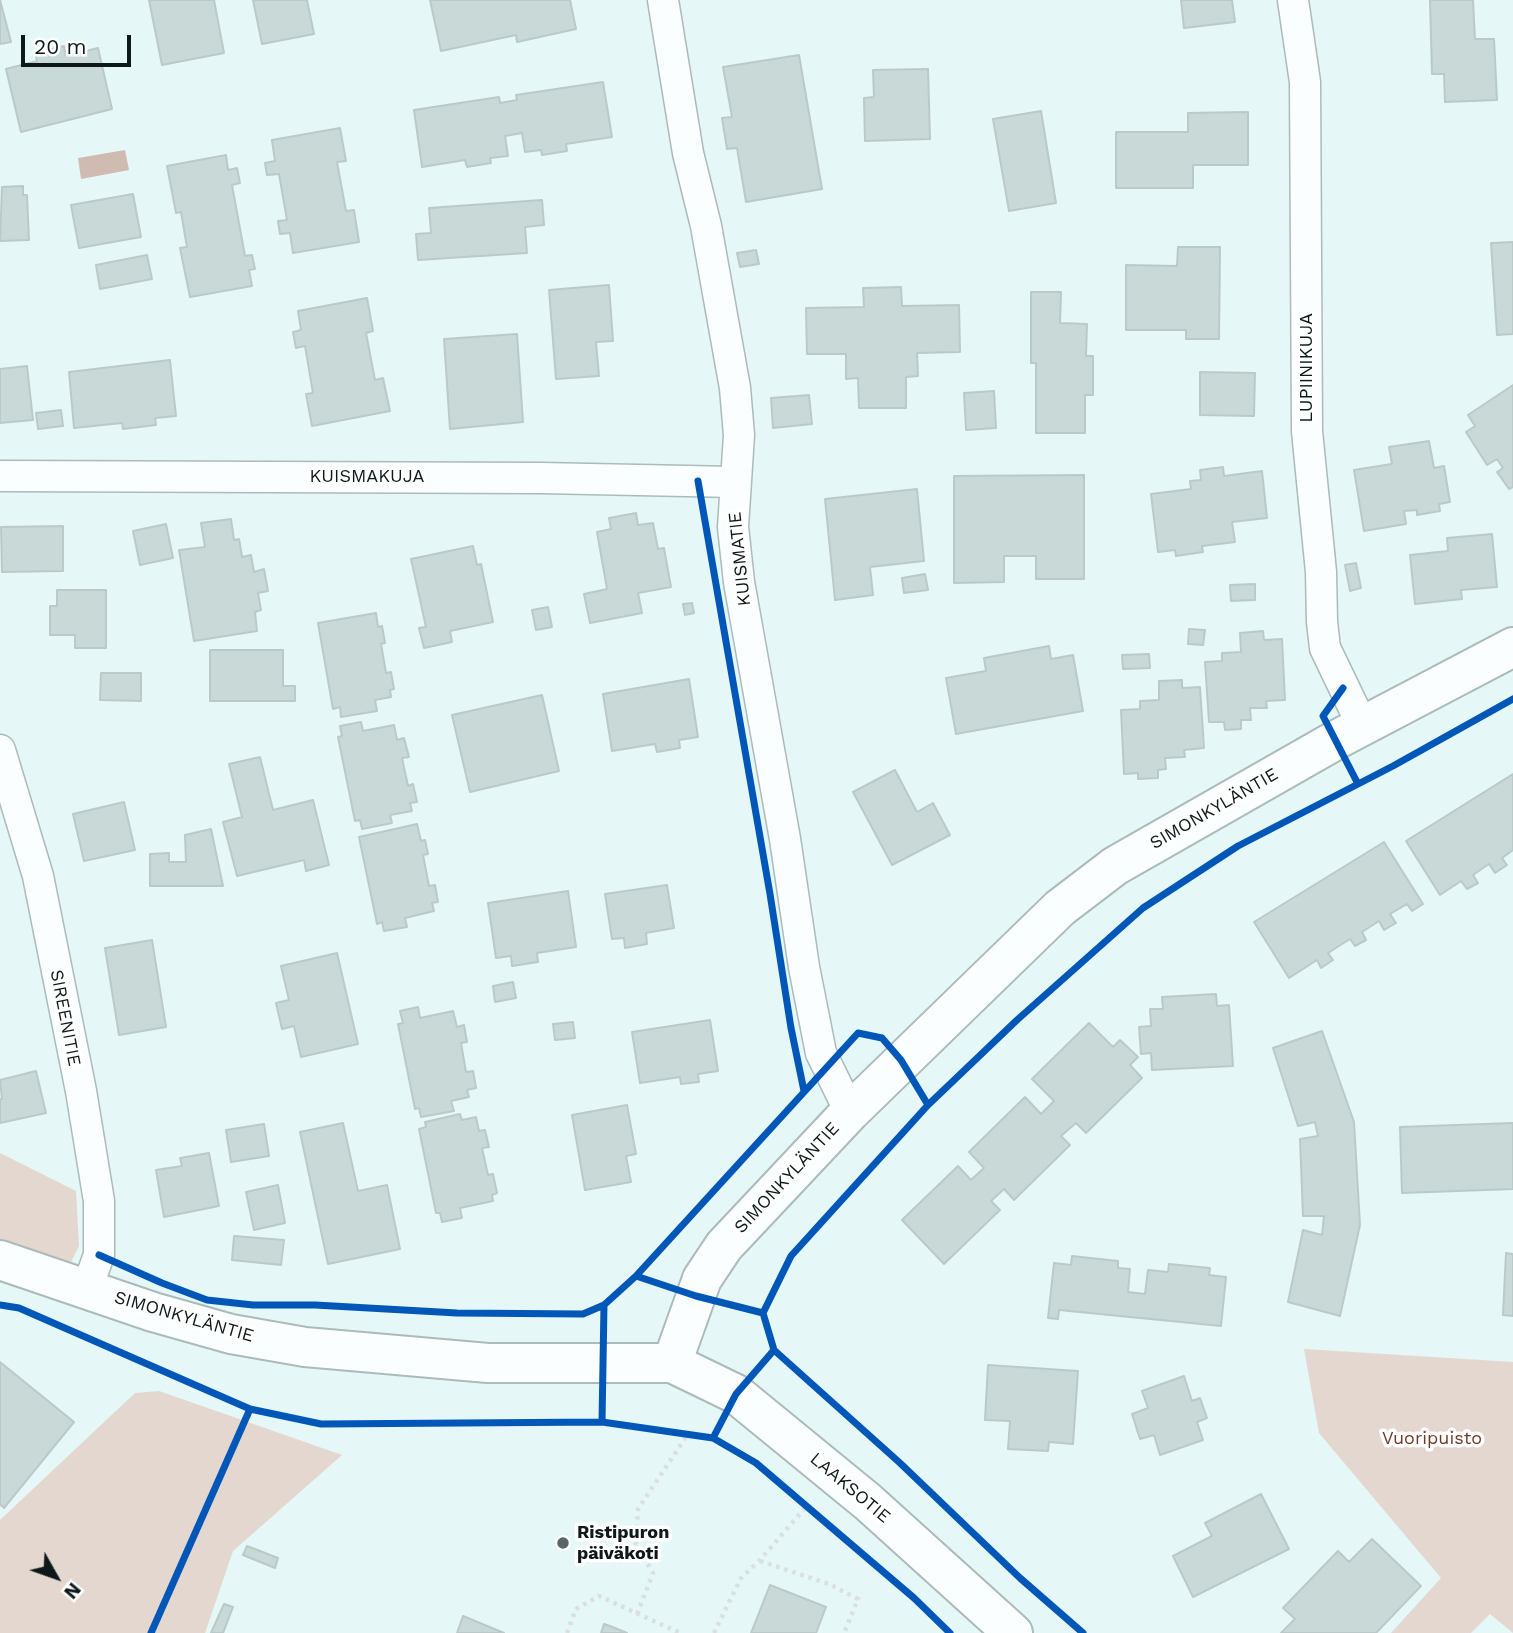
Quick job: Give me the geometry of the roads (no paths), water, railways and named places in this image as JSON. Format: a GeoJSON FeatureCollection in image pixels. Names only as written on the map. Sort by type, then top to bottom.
{"type":"FeatureCollection","features":[{"type":"Feature","properties":{"kind":"main road","name":"SIMONKYLÄNTIE"},"geometry":{"type":"LineString","coordinates":[[0,1259],[153,1312],[231,1334],[305,1347],[488,1363],[672,1363],[702,1279],[724,1246],[850,1112],[1060,908],[1115,866],[1336,740],[1513,648]]}},
{"type":"Feature","properties":{"kind":"main road","name":"LAAKSOTIE"},"geometry":{"type":"LineString","coordinates":[[672,1363],[736,1394],[868,1502],[1013,1633]]}},
{"type":"Feature","properties":{"kind":"street","name":"KUISMATIE"},"geometry":{"type":"LineString","coordinates":[[663,0],[688,153],[706,226],[734,388],[739,435],[733,527],[739,582],[821,1053],[850,1112]]}},
{"type":"Feature","properties":{"kind":"street","name":"LUPIINIKUJA"},"geometry":{"type":"LineString","coordinates":[[1293,0],[1305,82],[1307,431],[1321,572],[1322,622],[1325,648],[1363,727]]}},
{"type":"Feature","properties":{"kind":"street","name":"KUISMAKUJA"},"geometry":{"type":"LineString","coordinates":[[0,476],[541,478],[735,482]]}},
{"type":"Feature","properties":{"kind":"street","name":"SIREENITIE"},"geometry":{"type":"LineString","coordinates":[[1,757],[38,876],[81,1091],[99,1201],[99,1255],[87,1288]]}},
{"type":"Feature","properties":{"kind":"place","name":"Ristipuron päiväkoti"},"geometry":{"type":"Point","coordinates":[563,1543]}},
{"type":"Feature","properties":{"kind":"park label","name":"Vuoripuisto"},"geometry":{"type":"Point","coordinates":[1432,1439]}}]}
